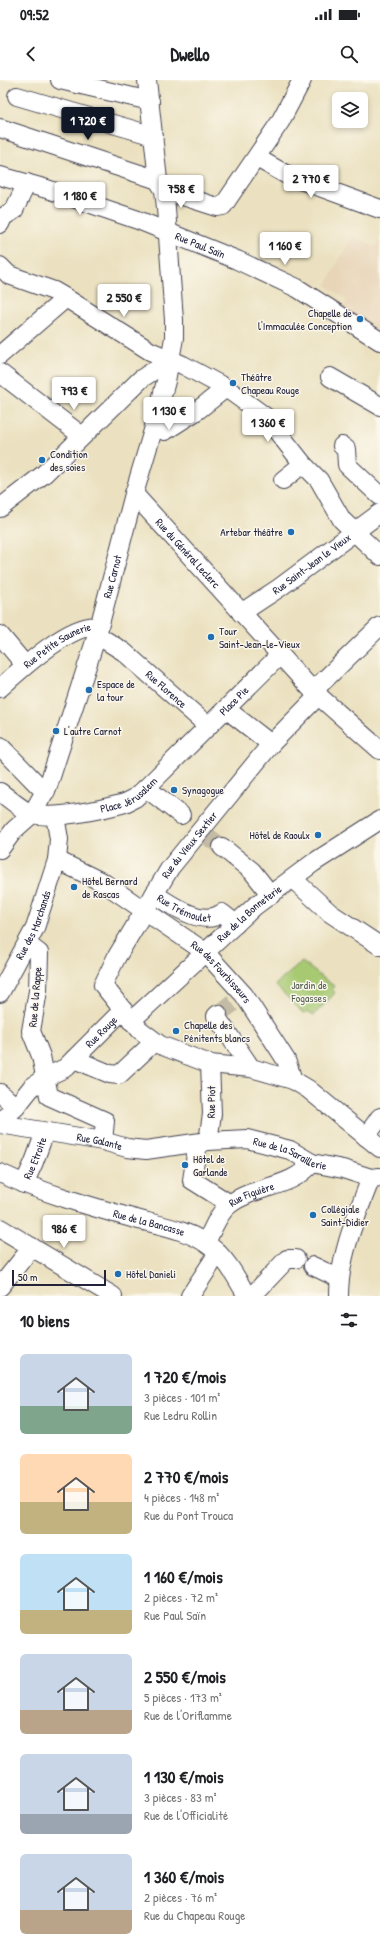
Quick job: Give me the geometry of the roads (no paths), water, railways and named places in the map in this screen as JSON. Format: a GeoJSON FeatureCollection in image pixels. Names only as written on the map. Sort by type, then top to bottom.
{"type":"FeatureCollection","features":[{"type":"Feature","properties":{"kind":"street","name":"Rue Carnot"},"geometry":{"type":"LineString","coordinates":[[0,849],[14,830],[32,814],[46,790],[98,631],[134,494],[154,427],[170,360],[174,320],[168,231],[154,136],[148,80]]}},
{"type":"Feature","properties":{"kind":"street"},"geometry":{"type":"LineString","coordinates":[[0,128],[161,185],[217,208],[224,206],[257,158],[280,122],[302,80]]}},
{"type":"Feature","properties":{"kind":"street"},"geometry":{"type":"LineString","coordinates":[[67,81],[150,102]]}},
{"type":"Feature","properties":{"kind":"street"},"geometry":{"type":"LineString","coordinates":[[17,96],[154,136]]}},
{"type":"Feature","properties":{"kind":"street"},"geometry":{"type":"LineString","coordinates":[[257,158],[287,174],[380,209]]}},
{"type":"Feature","properties":{"kind":"street","name":"Rue Paul Saïn"},"geometry":{"type":"LineString","coordinates":[[0,176],[70,196],[168,231],[237,260],[297,288],[380,341]]}},
{"type":"Feature","properties":{"kind":"street"},"geometry":{"type":"LineString","coordinates":[[0,224],[3,217],[14,210],[27,183]]}},
{"type":"Feature","properties":{"kind":"street"},"geometry":{"type":"LineString","coordinates":[[0,266],[8,275],[54,291],[150,352],[170,360],[226,388],[266,417],[303,464],[319,480],[342,520],[380,556]]}},
{"type":"Feature","properties":{"kind":"street"},"geometry":{"type":"LineString","coordinates":[[0,355],[66,298]]}},
{"type":"Feature","properties":{"kind":"street"},"geometry":{"type":"LineString","coordinates":[[0,508],[44,474],[141,379],[170,360]]}},
{"type":"Feature","properties":{"kind":"street"},"geometry":{"type":"LineString","coordinates":[[0,373],[82,436]]}},
{"type":"Feature","properties":{"kind":"street"},"geometry":{"type":"LineString","coordinates":[[330,377],[380,406]]}},
{"type":"Feature","properties":{"kind":"street"},"geometry":{"type":"LineString","coordinates":[[154,427],[165,431],[198,410],[226,388]]}},
{"type":"Feature","properties":{"kind":"street"},"geometry":{"type":"LineString","coordinates":[[342,446],[346,449],[347,465],[380,496]]}},
{"type":"Feature","properties":{"kind":"street"},"geometry":{"type":"LineString","coordinates":[[283,480],[303,464]]}},
{"type":"Feature","properties":{"kind":"street","name":"Rue du Général Leclerc"},"geometry":{"type":"LineString","coordinates":[[134,494],[316,693],[380,750]]}},
{"type":"Feature","properties":{"kind":"street","name":"Rue Saint-Jean le Vieux"},"geometry":{"type":"LineString","coordinates":[[241,612],[279,588],[380,513]]}},
{"type":"Feature","properties":{"kind":"street","name":"Rue Petite Saunerie"},"geometry":{"type":"LineString","coordinates":[[0,688],[26,665],[70,633],[92,626],[98,631]]}},
{"type":"Feature","properties":{"kind":"street"},"geometry":{"type":"LineString","coordinates":[[316,693],[380,626]]}},
{"type":"Feature","properties":{"kind":"street","name":"Rue Florence"},"geometry":{"type":"LineString","coordinates":[[98,631],[208,726]]}},
{"type":"Feature","properties":{"kind":"street"},"geometry":{"type":"LineString","coordinates":[[0,634],[26,665]]}},
{"type":"Feature","properties":{"kind":"street","name":"Place Pie"},"geometry":{"type":"LineString","coordinates":[[188,747],[280,655]]}},
{"type":"Feature","properties":{"kind":"street","name":"Rue du Vieux Sextier"},"geometry":{"type":"LineString","coordinates":[[127,1015],[103,985],[116,958],[144,910],[195,826],[316,693]]}},
{"type":"Feature","properties":{"kind":"street"},"geometry":{"type":"LineString","coordinates":[[226,709],[271,744]]}},
{"type":"Feature","properties":{"kind":"street"},"geometry":{"type":"LineString","coordinates":[[0,746],[38,785],[46,790]]}},
{"type":"Feature","properties":{"kind":"street","name":"Place Jérusalem"},"geometry":{"type":"LineString","coordinates":[[32,814],[55,816],[125,803],[135,798],[188,747]]}},
{"type":"Feature","properties":{"kind":"street"},"geometry":{"type":"LineString","coordinates":[[146,788],[195,826]]}},
{"type":"Feature","properties":{"kind":"street"},"geometry":{"type":"LineString","coordinates":[[0,792],[19,807],[32,814]]}},
{"type":"Feature","properties":{"kind":"street","name":"Rue des Marchands"},"geometry":{"type":"LineString","coordinates":[[0,993],[35,928],[57,857],[59,839],[55,816]]}},
{"type":"Feature","properties":{"kind":"street","name":"Rue de la Bonneterie"},"geometry":{"type":"LineString","coordinates":[[127,1015],[205,952],[271,894],[313,863],[380,820]]}},
{"type":"Feature","properties":{"kind":"street"},"geometry":{"type":"LineString","coordinates":[[222,847],[252,871],[271,894]]}},
{"type":"Feature","properties":{"kind":"street","name":"Rue des Fourbisseurs"},"geometry":{"type":"LineString","coordinates":[[57,857],[104,883],[205,952],[241,997],[286,1060],[293,1080]]}},
{"type":"Feature","properties":{"kind":"street"},"geometry":{"type":"LineString","coordinates":[[293,879],[330,913],[380,946]]}},
{"type":"Feature","properties":{"kind":"street","name":"Rue Trémoulet"},"geometry":{"type":"LineString","coordinates":[[154,894],[191,916],[217,916],[222,913],[236,924]]}},
{"type":"Feature","properties":{"kind":"street","name":"Rue de la Rappe"},"geometry":{"type":"LineString","coordinates":[[27,944],[39,953],[38,991],[31,1032],[41,1056],[44,1078]]}},
{"type":"Feature","properties":{"kind":"street"},"geometry":{"type":"LineString","coordinates":[[218,1014],[216,1016],[250,1068]]}},
{"type":"Feature","properties":{"kind":"street","name":"Rue Rouge"},"geometry":{"type":"LineString","coordinates":[[0,1123],[16,1107],[31,1088],[44,1078],[65,1068],[127,1015],[153,1041]]}},
{"type":"Feature","properties":{"kind":"street"},"geometry":{"type":"LineString","coordinates":[[74,1059],[110,1074],[119,1075],[153,1041],[210,1064],[250,1068],[293,1080],[308,1089],[380,1148]]}},
{"type":"Feature","properties":{"kind":"street","name":"Rue Piot"},"geometry":{"type":"LineString","coordinates":[[210,1064],[212,1114],[192,1180],[230,1204]]}},
{"type":"Feature","properties":{"kind":"street"},"geometry":{"type":"LineString","coordinates":[[44,1078],[49,1096],[105,1121],[103,1141]]}},
{"type":"Feature","properties":{"kind":"street"},"geometry":{"type":"LineString","coordinates":[[0,1093],[16,1107]]}},
{"type":"Feature","properties":{"kind":"street"},"geometry":{"type":"LineString","coordinates":[[366,1137],[380,1117]]}},
{"type":"Feature","properties":{"kind":"street","name":"Rue Galante"},"geometry":{"type":"LineString","coordinates":[[0,1123],[103,1141],[127,1148],[146,1150],[203,1142]]}},
{"type":"Feature","properties":{"kind":"street","name":"Rue Etroite"},"geometry":{"type":"LineString","coordinates":[[24,1184],[45,1132]]}},
{"type":"Feature","properties":{"kind":"street","name":"Rue de la Saraillerie"},"geometry":{"type":"LineString","coordinates":[[203,1142],[247,1139],[260,1141],[290,1150],[312,1163],[376,1177]]}},
{"type":"Feature","properties":{"kind":"street","name":"Rue Figuière"},"geometry":{"type":"LineString","coordinates":[[190,1296],[212,1248],[222,1212],[230,1204],[244,1196],[286,1182],[307,1170],[312,1163]]}},
{"type":"Feature","properties":{"kind":"street","name":"Rue de la Bancasse"},"geometry":{"type":"LineString","coordinates":[[2,1176],[132,1218],[171,1227],[212,1248]]}},
{"type":"Feature","properties":{"kind":"street"},"geometry":{"type":"LineString","coordinates":[[339,1289],[358,1209],[376,1177]]}},
{"type":"Feature","properties":{"kind":"street"},"geometry":{"type":"LineString","coordinates":[[0,1228],[113,1296]]}},
{"type":"Feature","properties":{"kind":"street"},"geometry":{"type":"LineString","coordinates":[[0,1287],[32,1247]]}},
{"type":"Feature","properties":{"kind":"street"},"geometry":{"type":"LineString","coordinates":[[212,1248],[247,1296]]}},
{"type":"Feature","properties":{"kind":"street"},"geometry":{"type":"LineString","coordinates":[[252,1296],[287,1258],[296,1259]]}},
{"type":"Feature","properties":{"kind":"street"},"geometry":{"type":"LineString","coordinates":[[313,1266],[338,1278],[339,1289]]}},
{"type":"Feature","properties":{"kind":"tunnel"},"geometry":{"type":"LineString","coordinates":[[207,836],[222,847]]}},
{"type":"Feature","properties":{"kind":"tunnel"},"geometry":{"type":"LineString","coordinates":[[218,1014],[239,999]]}},
{"type":"Feature","properties":{"kind":"place","name":"Chapelle de l'Immaculée Conception"},"geometry":{"type":"Point","coordinates":[360,319]}},
{"type":"Feature","properties":{"kind":"place","name":"Théâtre Chapeau Rouge"},"geometry":{"type":"Point","coordinates":[233,383]}},
{"type":"Feature","properties":{"kind":"place","name":"Condition des soies"},"geometry":{"type":"Point","coordinates":[42,460]}},
{"type":"Feature","properties":{"kind":"place","name":"Artebar théâtre"},"geometry":{"type":"Point","coordinates":[291,532]}},
{"type":"Feature","properties":{"kind":"place","name":"Tour Saint-Jean-le-Vieux"},"geometry":{"type":"Point","coordinates":[211,637]}},
{"type":"Feature","properties":{"kind":"place","name":"Espace de la tour"},"geometry":{"type":"Point","coordinates":[89,690]}},
{"type":"Feature","properties":{"kind":"place","name":"L'autre Carnot"},"geometry":{"type":"Point","coordinates":[56,731]}},
{"type":"Feature","properties":{"kind":"place","name":"Synagogue"},"geometry":{"type":"Point","coordinates":[174,790]}},
{"type":"Feature","properties":{"kind":"place","name":"Hôtel de Raoulx"},"geometry":{"type":"Point","coordinates":[318,835]}},
{"type":"Feature","properties":{"kind":"place","name":"Hôtel Bernard de Rascas"},"geometry":{"type":"Point","coordinates":[74,887]}},
{"type":"Feature","properties":{"kind":"place","name":"Chapelle des Pénitents blancs"},"geometry":{"type":"Point","coordinates":[176,1031]}},
{"type":"Feature","properties":{"kind":"place","name":"Hôtel de Garlande"},"geometry":{"type":"Point","coordinates":[185,1165]}},
{"type":"Feature","properties":{"kind":"place","name":"Collégiale Saint-Didier"},"geometry":{"type":"Point","coordinates":[313,1215]}},
{"type":"Feature","properties":{"kind":"place","name":"Hôtel Danieli"},"geometry":{"type":"Point","coordinates":[118,1274]}},
{"type":"Feature","properties":{"kind":"park label","name":"Jardin de Fogasses"},"geometry":{"type":"Point","coordinates":[309,991]}}]}
